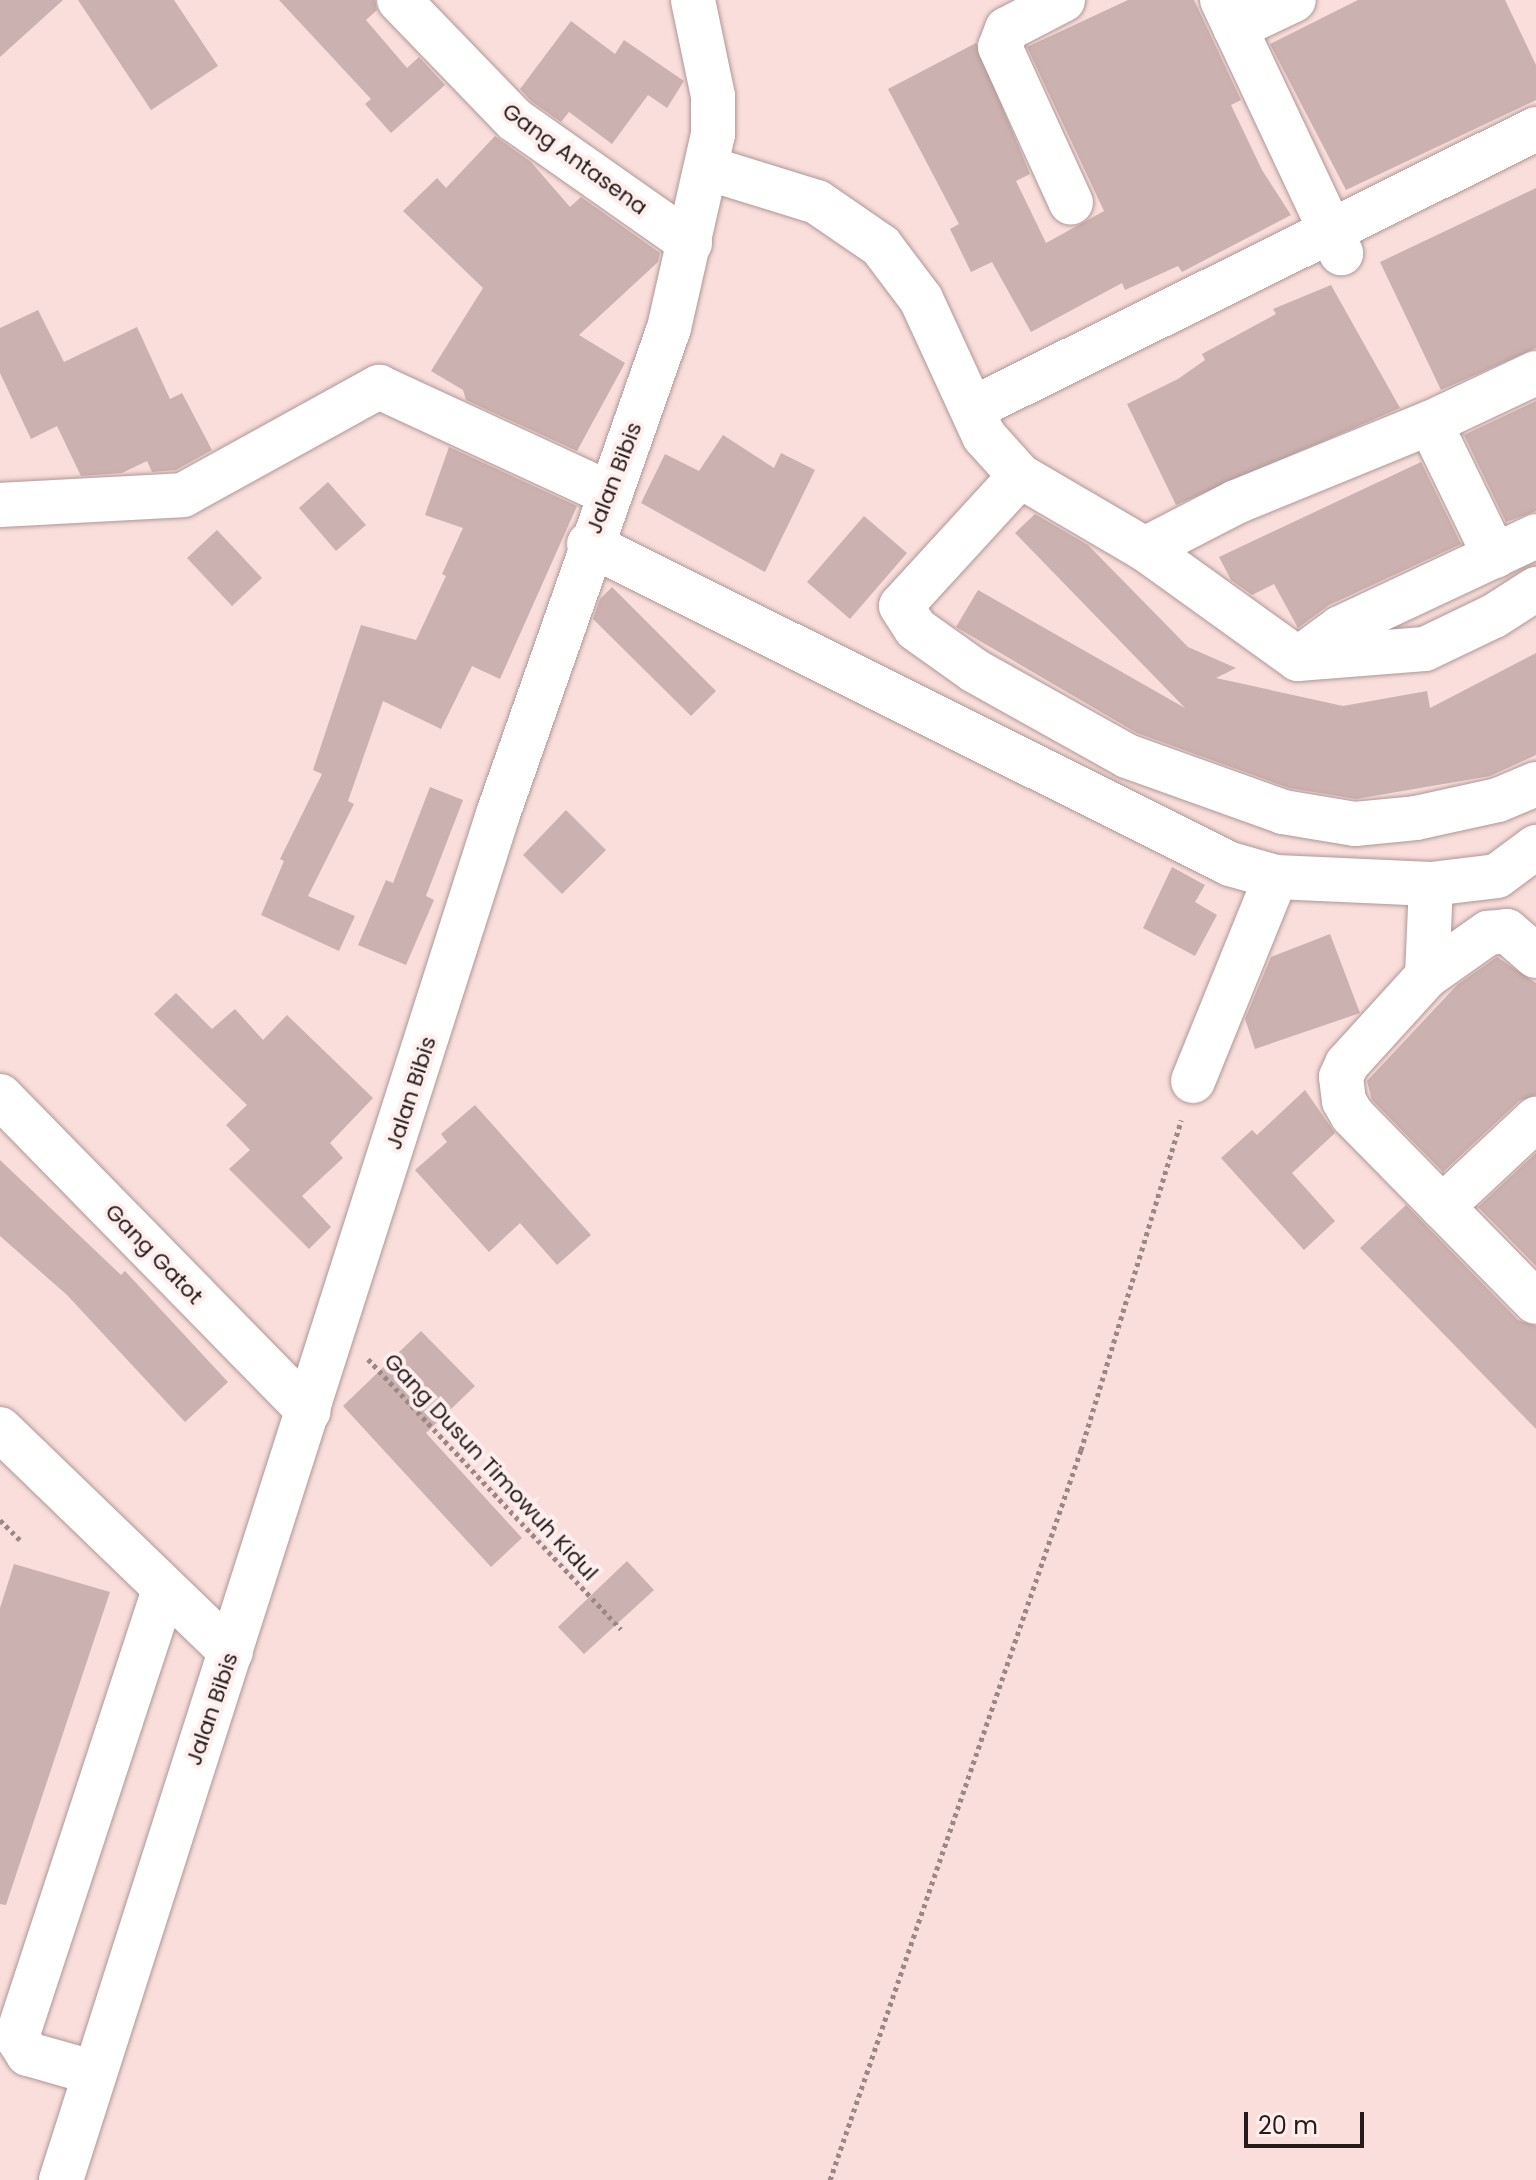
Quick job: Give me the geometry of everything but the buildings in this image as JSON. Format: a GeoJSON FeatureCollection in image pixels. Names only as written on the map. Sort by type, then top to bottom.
{"type":"FeatureCollection","features":[{"type":"Feature","properties":{"kind":"street","name":"Gang Antasena"},"geometry":{"type":"LineString","coordinates":[[399,0],[515,120],[690,243]]}},
{"type":"Feature","properties":{"kind":"street","name":"Jalan Bibis"},"geometry":{"type":"LineString","coordinates":[[61,2180],[589,544],[669,328],[707,168],[713,96],[693,0]]}},
{"type":"Feature","properties":{"kind":"street"},"geometry":{"type":"LineString","coordinates":[[1063,0],[1007,29],[1000,47],[1071,203]]}},
{"type":"Feature","properties":{"kind":"street"},"geometry":{"type":"LineString","coordinates":[[1294,0],[1229,14],[1336,242]]}},
{"type":"Feature","properties":{"kind":"street"},"geometry":{"type":"LineString","coordinates":[[978,423],[1336,242],[1536,129]]}},
{"type":"Feature","properties":{"kind":"street"},"geometry":{"type":"LineString","coordinates":[[1336,242],[1536,159]]}},
{"type":"Feature","properties":{"kind":"street"},"geometry":{"type":"LineString","coordinates":[[707,168],[817,202],[881,246],[921,299],[978,423],[1020,476],[1145,549],[1298,659],[1425,649],[1494,616],[1536,589]]}},
{"type":"Feature","properties":{"kind":"street"},"geometry":{"type":"LineString","coordinates":[[1145,549],[1236,502],[1430,423],[1536,373]]}},
{"type":"Feature","properties":{"kind":"street"},"geometry":{"type":"LineString","coordinates":[[0,505],[183,495],[379,387],[608,493]]}},
{"type":"Feature","properties":{"kind":"street"},"geometry":{"type":"LineString","coordinates":[[1430,423],[1495,556]]}},
{"type":"Feature","properties":{"kind":"street"},"geometry":{"type":"LineString","coordinates":[[1020,476],[901,606],[916,629],[975,671],[1127,756],[1283,812],[1355,824],[1416,818],[1498,800],[1536,784]]}},
{"type":"Feature","properties":{"kind":"street"},"geometry":{"type":"LineString","coordinates":[[1298,659],[1340,628],[1536,536]]}},
{"type":"Feature","properties":{"kind":"street"},"geometry":{"type":"LineString","coordinates":[[589,544],[1230,864],[1276,877],[1431,884],[1497,876],[1536,847]]}},
{"type":"Feature","properties":{"kind":"street"},"geometry":{"type":"LineString","coordinates":[[1497,876],[1536,920]]}},
{"type":"Feature","properties":{"kind":"street"},"geometry":{"type":"LineString","coordinates":[[1193,1081],[1276,877]]}},
{"type":"Feature","properties":{"kind":"street"},"geometry":{"type":"LineString","coordinates":[[1427,976],[1431,884]]}},
{"type":"Feature","properties":{"kind":"street"},"geometry":{"type":"LineString","coordinates":[[1536,956],[1507,931],[1488,933],[1427,976],[1341,1077],[1352,1115],[1536,1302]]}},
{"type":"Feature","properties":{"kind":"street","name":"Gang Gatot"},"geometry":{"type":"LineString","coordinates":[[0,1096],[308,1411]]}},
{"type":"Feature","properties":{"kind":"street"},"geometry":{"type":"LineString","coordinates":[[1442,1207],[1536,1119]]}},
{"type":"Feature","properties":{"kind":"street"},"geometry":{"type":"LineString","coordinates":[[0,1429],[231,1652]]}},
{"type":"Feature","properties":{"kind":"street"},"geometry":{"type":"LineString","coordinates":[[95,2073],[28,2054],[17,2037],[164,1589]]}},
{"type":"Feature","properties":{"kind":"path"},"geometry":{"type":"LineString","coordinates":[[830,2180],[1081,1450],[1193,1081]]}},
{"type":"Feature","properties":{"kind":"path","name":"Gang Dusun Timowuh Kidul"},"geometry":{"type":"LineString","coordinates":[[337,1326],[621,1629]]}},
{"type":"Feature","properties":{"kind":"path"},"geometry":{"type":"LineString","coordinates":[[0,1520],[20,1540]]}}]}
